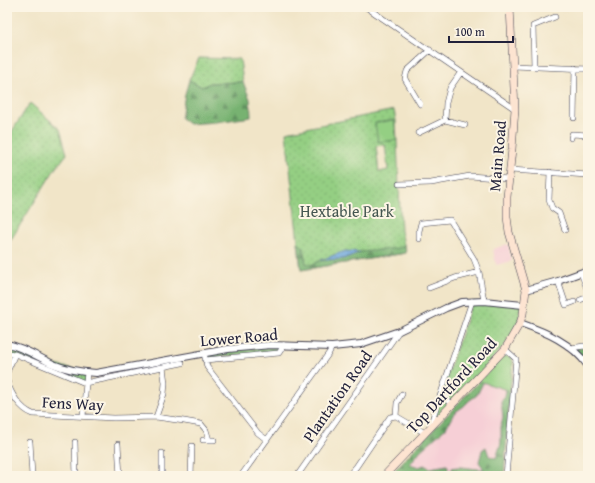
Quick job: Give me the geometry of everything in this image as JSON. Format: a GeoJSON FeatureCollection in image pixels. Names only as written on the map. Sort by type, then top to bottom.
{"type":"FeatureCollection","features":[{"type":"Feature","properties":{"kind":"main road","name":"Main Road"},"geometry":{"type":"LineString","coordinates":[[510,7],[514,109],[506,207],[509,232],[526,290],[523,305]]}},
{"type":"Feature","properties":{"kind":"main road","name":"Top Dartford Road"},"geometry":{"type":"LineString","coordinates":[[384,476],[505,349],[520,323],[523,314],[523,305]]}},
{"type":"Feature","properties":{"kind":"street"},"geometry":{"type":"LineString","coordinates":[[366,7],[514,109]]}},
{"type":"Feature","properties":{"kind":"street"},"geometry":{"type":"LineString","coordinates":[[534,67],[533,26],[555,16]]}},
{"type":"Feature","properties":{"kind":"street"},"geometry":{"type":"LineString","coordinates":[[420,104],[405,79],[407,71],[430,50]]}},
{"type":"Feature","properties":{"kind":"street"},"geometry":{"type":"LineString","coordinates":[[513,66],[588,69]]}},
{"type":"Feature","properties":{"kind":"street"},"geometry":{"type":"LineString","coordinates":[[574,118],[575,68]]}},
{"type":"Feature","properties":{"kind":"street"},"geometry":{"type":"LineString","coordinates":[[445,120],[446,103],[450,88],[461,72]]}},
{"type":"Feature","properties":{"kind":"street"},"geometry":{"type":"LineString","coordinates":[[418,133],[445,120],[465,125]]}},
{"type":"Feature","properties":{"kind":"street"},"geometry":{"type":"LineString","coordinates":[[571,138],[572,134],[588,135]]}},
{"type":"Feature","properties":{"kind":"street"},"geometry":{"type":"LineString","coordinates":[[510,170],[588,175]]}},
{"type":"Feature","properties":{"kind":"street"},"geometry":{"type":"LineString","coordinates":[[550,172],[549,200],[552,208],[559,213],[560,222],[565,230]]}},
{"type":"Feature","properties":{"kind":"street"},"geometry":{"type":"LineString","coordinates":[[399,184],[432,183],[470,176],[509,179]]}},
{"type":"Feature","properties":{"kind":"street"},"geometry":{"type":"LineString","coordinates":[[419,239],[421,223],[450,220],[474,260],[479,272],[484,301]]}},
{"type":"Feature","properties":{"kind":"street"},"geometry":{"type":"LineString","coordinates":[[526,290],[558,281],[588,270]]}},
{"type":"Feature","properties":{"kind":"street"},"geometry":{"type":"LineString","coordinates":[[429,288],[455,278],[479,272]]}},
{"type":"Feature","properties":{"kind":"street"},"geometry":{"type":"LineString","coordinates":[[581,273],[588,291]]}},
{"type":"Feature","properties":{"kind":"street"},"geometry":{"type":"LineString","coordinates":[[558,281],[566,305],[574,302]]}},
{"type":"Feature","properties":{"kind":"street"},"geometry":{"type":"LineString","coordinates":[[580,300],[588,297]]}},
{"type":"Feature","properties":{"kind":"street"},"geometry":{"type":"LineString","coordinates":[[348,476],[356,467],[390,417],[396,416],[427,431],[443,389],[472,301]]}},
{"type":"Feature","properties":{"kind":"street","name":"Lower Road"},"geometry":{"type":"LineString","coordinates":[[7,344],[19,347],[60,366],[87,372],[109,371],[235,348],[284,345],[332,347],[361,344],[399,331],[446,308],[462,302],[484,301],[523,305]]}},
{"type":"Feature","properties":{"kind":"street"},"geometry":{"type":"LineString","coordinates":[[520,323],[540,330],[571,348],[588,366]]}},
{"type":"Feature","properties":{"kind":"street","name":"Plantation Road"},"geometry":{"type":"LineString","coordinates":[[297,476],[399,331]]}},
{"type":"Feature","properties":{"kind":"street"},"geometry":{"type":"LineString","coordinates":[[205,360],[279,353],[284,345]]}},
{"type":"Feature","properties":{"kind":"street"},"geometry":{"type":"LineString","coordinates":[[571,348],[584,346],[588,348]]}},
{"type":"Feature","properties":{"kind":"street"},"geometry":{"type":"LineString","coordinates":[[241,476],[332,347]]}},
{"type":"Feature","properties":{"kind":"street"},"geometry":{"type":"LineString","coordinates":[[505,349],[516,359],[506,476]]}},
{"type":"Feature","properties":{"kind":"street"},"geometry":{"type":"LineString","coordinates":[[7,353],[15,354],[85,383]]}},
{"type":"Feature","properties":{"kind":"street"},"geometry":{"type":"LineString","coordinates":[[204,353],[207,366],[212,373],[258,433],[267,440]]}},
{"type":"Feature","properties":{"kind":"street"},"geometry":{"type":"LineString","coordinates":[[7,372],[15,354]]}},
{"type":"Feature","properties":{"kind":"street","name":"Lower Road"},"geometry":{"type":"LineString","coordinates":[[85,383],[182,363]]}},
{"type":"Feature","properties":{"kind":"street"},"geometry":{"type":"LineString","coordinates":[[156,417],[166,383],[163,367]]}},
{"type":"Feature","properties":{"kind":"street"},"geometry":{"type":"LineString","coordinates":[[83,416],[87,372]]}},
{"type":"Feature","properties":{"kind":"street","name":"Fens Way"},"geometry":{"type":"LineString","coordinates":[[7,381],[20,405],[28,412],[36,414],[114,418],[156,417],[201,424],[211,440],[203,440]]}},
{"type":"Feature","properties":{"kind":"street"},"geometry":{"type":"LineString","coordinates":[[443,389],[447,400],[453,404]]}},
{"type":"Feature","properties":{"kind":"street"},"geometry":{"type":"LineString","coordinates":[[396,416],[397,403],[402,394]]}},
{"type":"Feature","properties":{"kind":"street"},"geometry":{"type":"LineString","coordinates":[[30,442],[32,476]]}},
{"type":"Feature","properties":{"kind":"street"},"geometry":{"type":"LineString","coordinates":[[74,442],[76,476]]}},
{"type":"Feature","properties":{"kind":"street"},"geometry":{"type":"LineString","coordinates":[[118,444],[120,476]]}},
{"type":"Feature","properties":{"kind":"street"},"geometry":{"type":"LineString","coordinates":[[191,476],[192,446]]}},
{"type":"Feature","properties":{"kind":"street"},"geometry":{"type":"LineString","coordinates":[[162,453],[162,476]]}},
{"type":"Feature","properties":{"kind":"shaded area"},"geometry":{"type":"Polygon","coordinates":[[[508,244],[512,261],[496,265],[493,249],[508,244]]]}},
{"type":"Feature","properties":{"kind":"shaded area"},"geometry":{"type":"Polygon","coordinates":[[[513,371],[504,476],[389,476],[488,372],[513,371]]]}},
{"type":"Feature","properties":{"kind":"green space"},"geometry":{"type":"Polygon","coordinates":[[[199,58],[240,59],[243,82],[210,83],[202,87],[189,80],[199,58]]]}},
{"type":"Feature","properties":{"kind":"green space"},"geometry":{"type":"Polygon","coordinates":[[[189,80],[202,87],[210,83],[243,82],[250,99],[251,117],[189,124],[181,118],[189,80]]]}},
{"type":"Feature","properties":{"kind":"green space"},"geometry":{"type":"Polygon","coordinates":[[[30,103],[60,129],[67,154],[53,172],[7,246],[7,139],[30,103]]]}},
{"type":"Feature","properties":{"kind":"green space","name":"Hextable Park"},"geometry":{"type":"Polygon","coordinates":[[[394,110],[396,120],[401,231],[406,253],[301,270],[286,132],[394,110]],[[385,145],[376,146],[379,172],[388,170],[385,145]]]}},
{"type":"Feature","properties":{"kind":"green space"},"geometry":{"type":"Polygon","coordinates":[[[394,120],[397,140],[378,142],[375,123],[394,120]]]}},
{"type":"Feature","properties":{"kind":"green space"},"geometry":{"type":"Polygon","coordinates":[[[298,242],[303,247],[306,263],[311,265],[321,260],[343,259],[360,252],[399,248],[405,245],[406,253],[301,270],[298,242]]]}},
{"type":"Feature","properties":{"kind":"green space"},"geometry":{"type":"Polygon","coordinates":[[[472,302],[523,305],[514,335],[429,429],[472,302]]]}},
{"type":"Feature","properties":{"kind":"green space"},"geometry":{"type":"Polygon","coordinates":[[[7,344],[55,365],[87,372],[85,383],[7,353],[7,344]]]}},
{"type":"Feature","properties":{"kind":"green space"},"geometry":{"type":"Polygon","coordinates":[[[278,347],[278,350],[274,351],[210,358],[207,356],[208,354],[247,349],[278,347]]]}},
{"type":"Feature","properties":{"kind":"green space"},"geometry":{"type":"Polygon","coordinates":[[[584,347],[588,349],[588,365],[572,349],[584,347]]]}},
{"type":"Feature","properties":{"kind":"green space"},"geometry":{"type":"Polygon","coordinates":[[[506,356],[511,358],[513,362],[510,391],[479,381],[503,357],[506,356]]]}},
{"type":"Feature","properties":{"kind":"green space"},"geometry":{"type":"Polygon","coordinates":[[[512,362],[504,476],[455,476],[451,473],[452,468],[456,467],[484,469],[479,462],[482,450],[486,447],[489,456],[496,458],[501,443],[501,425],[503,417],[501,401],[505,396],[506,390],[488,377],[477,395],[454,413],[446,428],[420,451],[410,464],[419,467],[424,465],[430,468],[447,465],[449,468],[443,476],[409,476],[402,473],[398,476],[389,476],[488,372],[512,362]]]}},
{"type":"Feature","properties":{"kind":"water"},"geometry":{"type":"Polygon","coordinates":[[[345,251],[360,252],[343,259],[321,260],[345,251]]]}}]}
